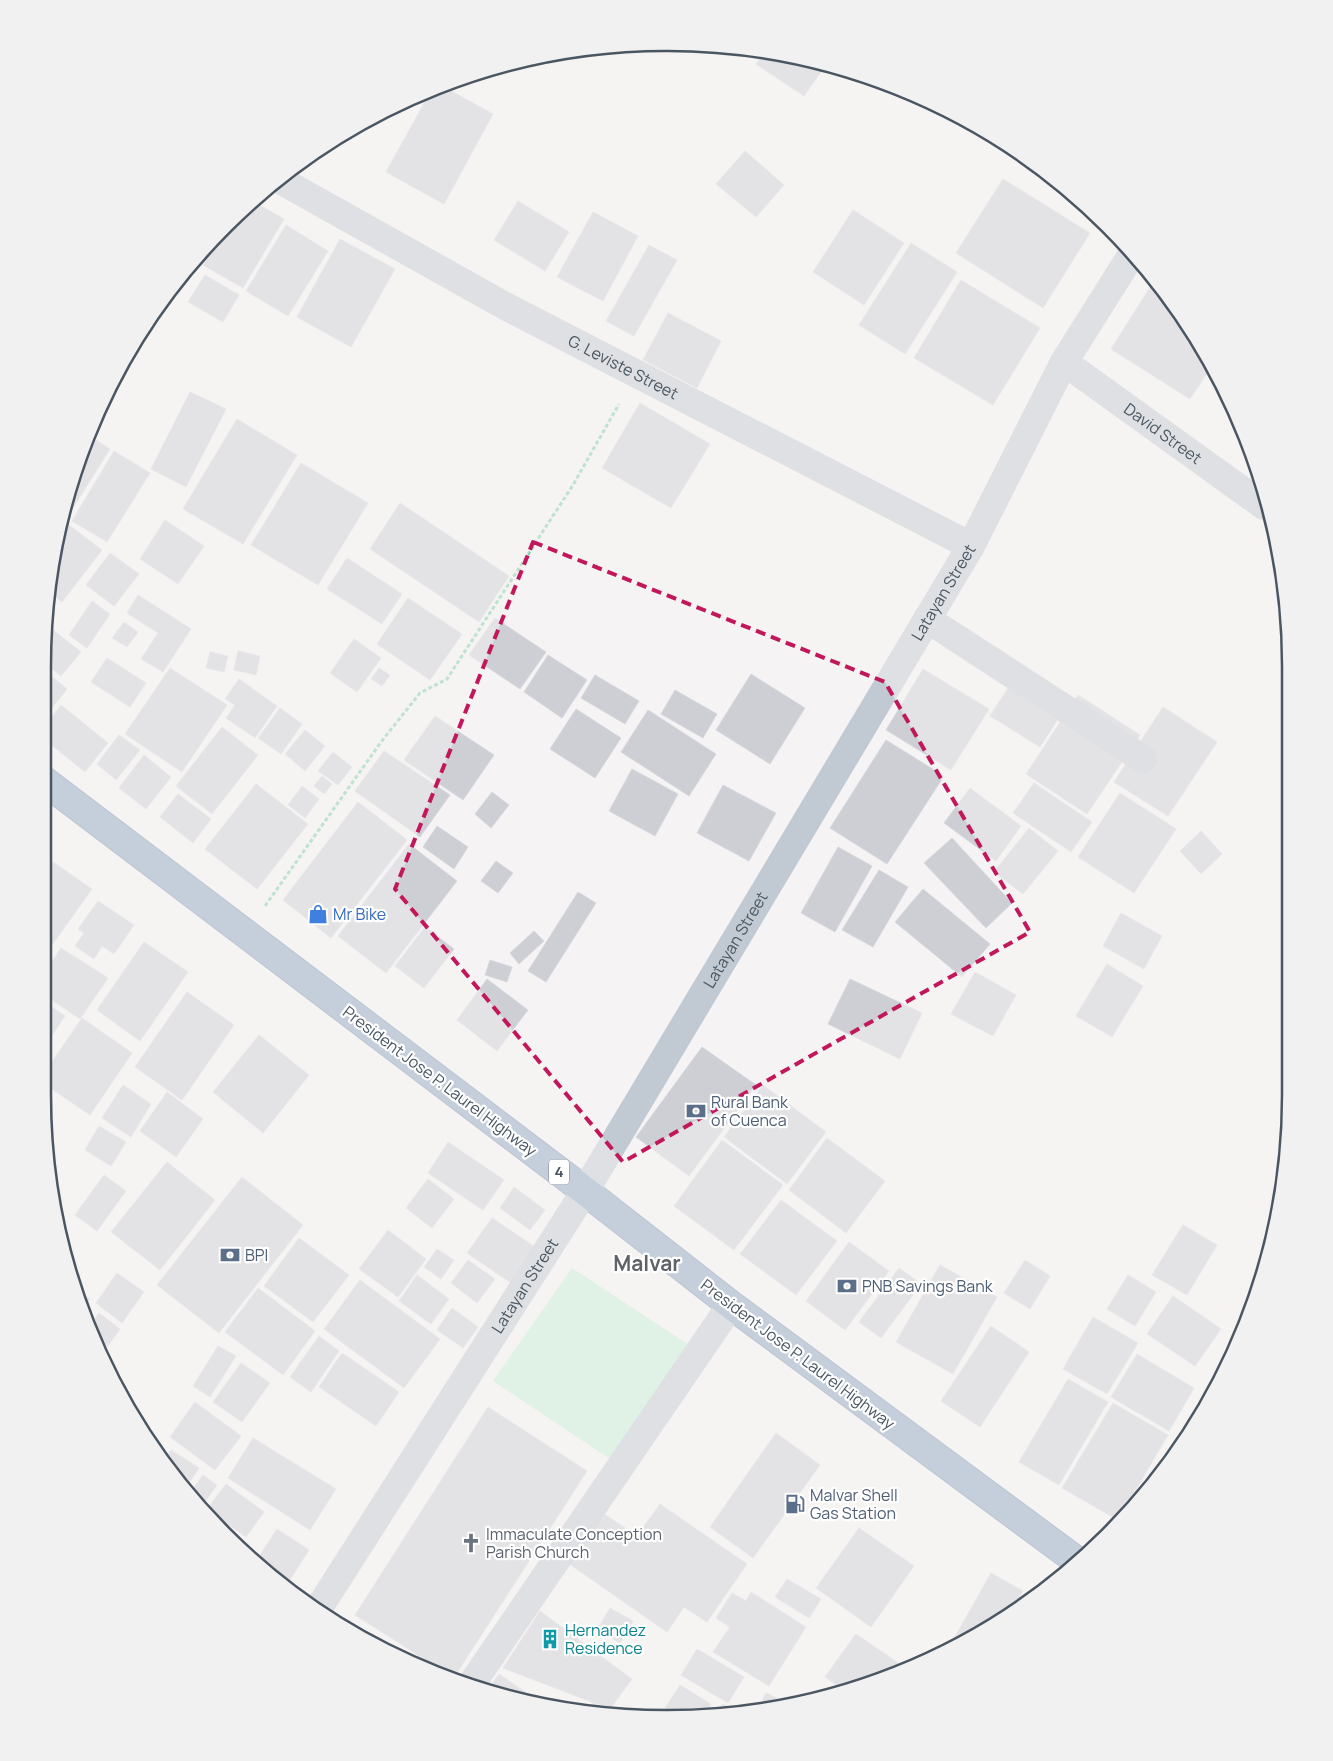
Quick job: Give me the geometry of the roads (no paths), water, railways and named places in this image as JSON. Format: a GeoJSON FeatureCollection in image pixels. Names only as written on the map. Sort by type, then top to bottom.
{"type":"FeatureCollection","features":[{"type":"Feature","properties":{"kind":"highway","name":"President Jose P. Laurel Highway"},"geometry":{"type":"LineString","coordinates":[[51,786],[585,1191],[732,1305],[1072,1557]]}},
{"type":"Feature","properties":{"kind":"street","name":"G. Leviste Street"},"geometry":{"type":"LineString","coordinates":[[286,183],[507,307],[971,546]]}},
{"type":"Feature","properties":{"kind":"street","name":"Latayan Street"},"geometry":{"type":"LineString","coordinates":[[322,1604],[585,1191],[971,546],[1064,362],[1128,260]]}},
{"type":"Feature","properties":{"kind":"street","name":"David Street"},"geometry":{"type":"LineString","coordinates":[[1064,362],[1260,503]]}},
{"type":"Feature","properties":{"kind":"street"},"geometry":{"type":"LineString","coordinates":[[927,619],[1143,759]]}},
{"type":"Feature","properties":{"kind":"street"},"geometry":{"type":"LineString","coordinates":[[476,1679],[732,1305]]}},
{"type":"Feature","properties":{"kind":"place","name":"Mr Bike"},"geometry":{"type":"Point","coordinates":[318,914]}},
{"type":"Feature","properties":{"kind":"place","name":"Rural Bank of Cuenca"},"geometry":{"type":"Point","coordinates":[696,1111]}},
{"type":"Feature","properties":{"kind":"place","name":"BPI"},"geometry":{"type":"Point","coordinates":[230,1255]}},
{"type":"Feature","properties":{"kind":"place","name":"PNB Savings Bank"},"geometry":{"type":"Point","coordinates":[847,1286]}},
{"type":"Feature","properties":{"kind":"place","name":"Malvar Shell Gas Station"},"geometry":{"type":"Point","coordinates":[795,1504]}},
{"type":"Feature","properties":{"kind":"place","name":"Immaculate Conception Parish Church"},"geometry":{"type":"Point","coordinates":[471,1543]}},
{"type":"Feature","properties":{"kind":"place","name":"Hernandez Residence"},"geometry":{"type":"Point","coordinates":[550,1639]}},
{"type":"Feature","properties":{"kind":"district","name":"Malvar"},"geometry":{"type":"Point","coordinates":[647,1264]}}]}
